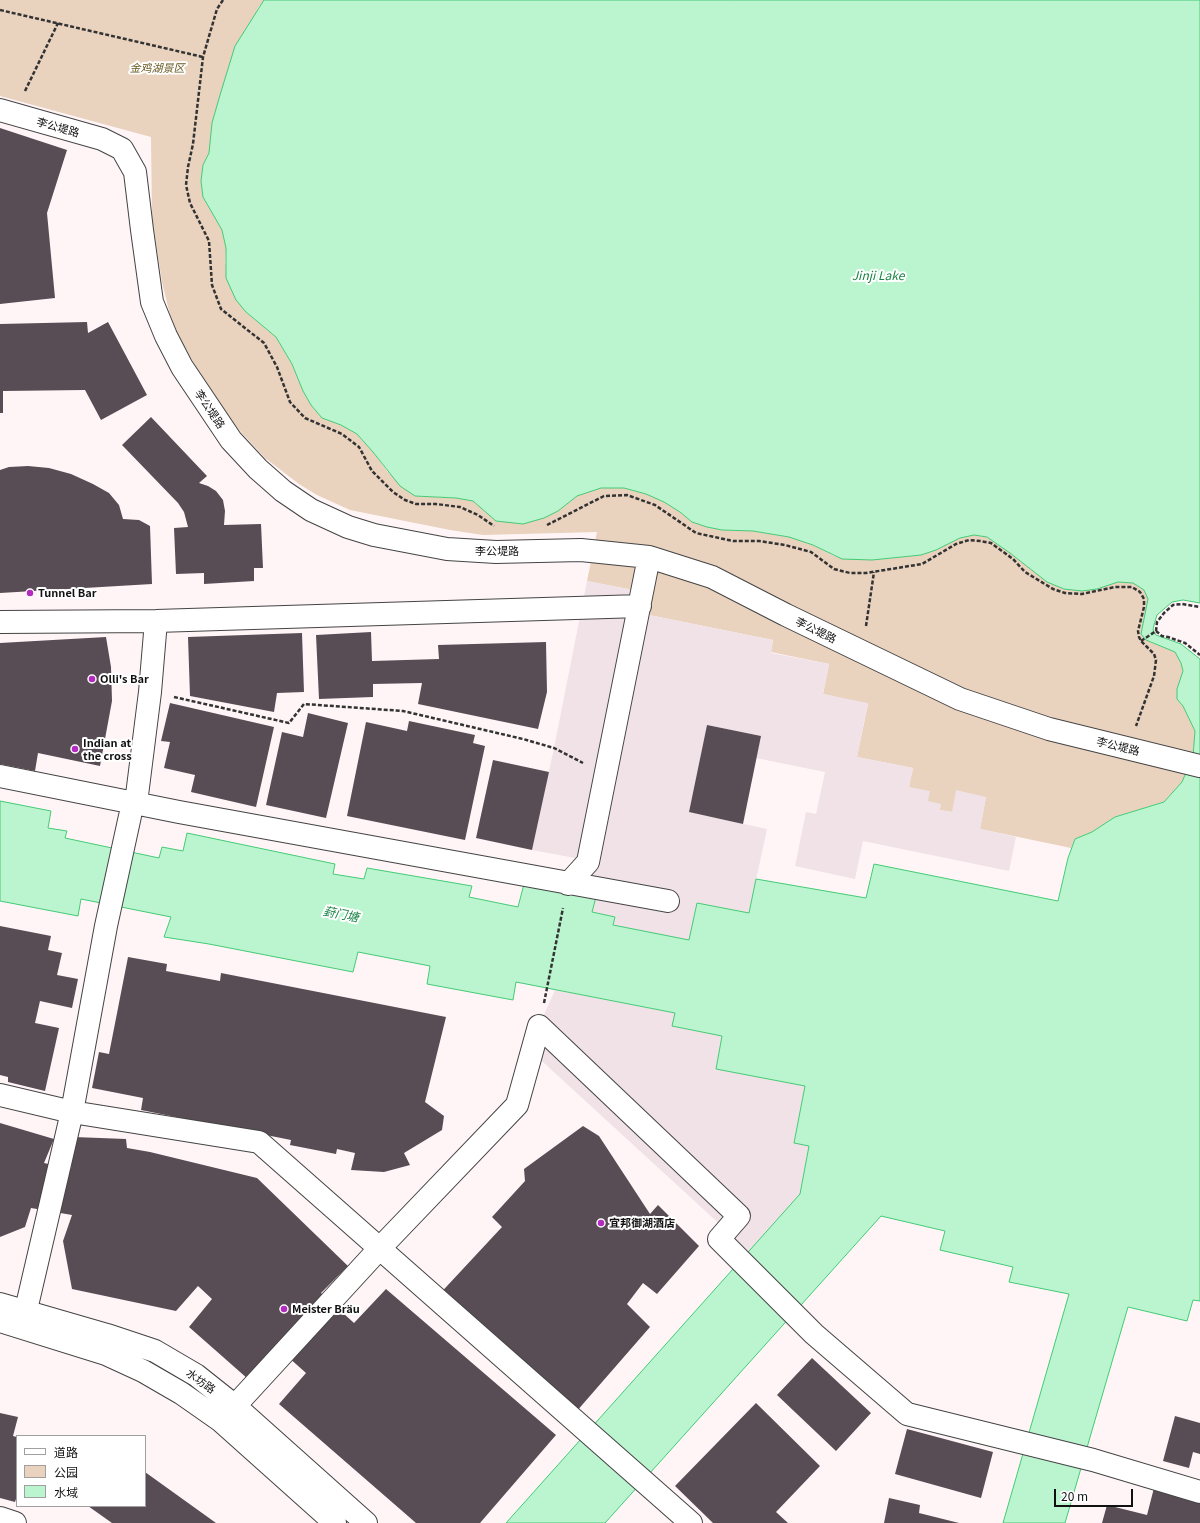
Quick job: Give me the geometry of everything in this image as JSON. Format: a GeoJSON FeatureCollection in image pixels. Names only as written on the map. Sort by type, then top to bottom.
{"type":"FeatureCollection","features":[{"type":"Feature","properties":{"kind":"street","name":"李公堤路"},"geometry":{"type":"LineString","coordinates":[[7,112],[102,139],[122,148],[135,172],[152,302],[166,336],[182,367],[231,440],[258,469],[284,491],[311,510],[348,527],[374,535],[408,543],[447,549],[471,551],[581,550],[649,557],[712,577],[786,615],[960,699],[1049,729],[1200,766]]}},
{"type":"Feature","properties":{"kind":"street"},"geometry":{"type":"LineString","coordinates":[[568,884],[588,862],[649,557]]}},
{"type":"Feature","properties":{"kind":"street"},"geometry":{"type":"LineString","coordinates":[[0,622],[156,621],[640,606]]}},
{"type":"Feature","properties":{"kind":"street"},"geometry":{"type":"LineString","coordinates":[[24,1319],[72,1112],[106,926],[133,810],[150,692],[156,621]]}},
{"type":"Feature","properties":{"kind":"street"},"geometry":{"type":"LineString","coordinates":[[0,776],[89,794],[133,810],[179,812],[668,901]]}},
{"type":"Feature","properties":{"kind":"street"},"geometry":{"type":"LineString","coordinates":[[228,1413],[380,1248],[517,1105],[539,1026],[739,1216],[719,1239],[814,1334],[907,1414],[1093,1460],[1200,1492]]}},
{"type":"Feature","properties":{"kind":"street"},"geometry":{"type":"LineString","coordinates":[[0,1095],[72,1112],[259,1142],[691,1523]]}},
{"type":"Feature","properties":{"kind":"street","name":"水坊路"},"geometry":{"type":"LineString","coordinates":[[0,1304],[24,1319],[143,1371],[181,1393],[228,1413],[366,1523]]}},
{"type":"Feature","properties":{"kind":"street","name":"水坊路"},"geometry":{"type":"LineString","coordinates":[[0,1321],[24,1319]]}},
{"type":"Feature","properties":{"kind":"street","name":"水坊路"},"geometry":{"type":"LineString","coordinates":[[228,1413],[336,1523]]}},
{"type":"Feature","properties":{"kind":"street"},"geometry":{"type":"LineString","coordinates":[[0,1518],[15,1523]]}},
{"type":"Feature","properties":{"kind":"path"},"geometry":{"type":"LineString","coordinates":[[223,0],[217,9],[203,57],[186,185],[190,203],[209,241],[212,285],[221,309],[264,343],[277,366],[290,402],[306,418],[342,434],[358,447],[372,471],[393,492],[405,500],[416,504],[436,504],[460,508],[478,515],[494,526],[500,528]]}},
{"type":"Feature","properties":{"kind":"path"},"geometry":{"type":"LineString","coordinates":[[0,10],[203,57]]}},
{"type":"Feature","properties":{"kind":"path"},"geometry":{"type":"LineString","coordinates":[[7,112],[58,23]]}},
{"type":"Feature","properties":{"kind":"path"},"geometry":{"type":"LineString","coordinates":[[545,526],[604,496],[627,494],[655,505],[696,534],[733,541],[759,541],[785,545],[811,552],[834,569],[850,573],[922,564],[956,544],[968,540],[991,543],[1013,560],[1025,572],[1053,589],[1064,593],[1082,594],[1123,586],[1132,587],[1140,592],[1144,599],[1144,607],[1138,631],[1143,640],[1150,647],[1156,660],[1154,676],[1136,723],[1132,750]]}},
{"type":"Feature","properties":{"kind":"path"},"geometry":{"type":"LineString","coordinates":[[863,652],[874,571]]}},
{"type":"Feature","properties":{"kind":"path"},"geometry":{"type":"LineString","coordinates":[[1143,640],[1156,631],[1157,622],[1173,605],[1182,604],[1200,607]]}},
{"type":"Feature","properties":{"kind":"path"},"geometry":{"type":"LineString","coordinates":[[1156,631],[1162,636],[1185,643],[1200,655]]}},
{"type":"Feature","properties":{"kind":"path"},"geometry":{"type":"LineString","coordinates":[[150,692],[289,723],[304,704],[403,711],[523,739],[554,748],[606,774]]}},
{"type":"Feature","properties":{"kind":"path"},"geometry":{"type":"LineString","coordinates":[[539,1026],[568,884]]}},
{"type":"Feature","properties":{"kind":"green space","name":"金鸡湖景区"},"geometry":{"type":"Polygon","coordinates":[[[0,0],[264,0],[258,8],[212,123],[209,153],[203,165],[201,181],[203,197],[222,230],[226,248],[225,263],[246,312],[276,337],[292,364],[303,391],[311,405],[322,418],[341,425],[357,434],[387,471],[415,496],[456,498],[473,501],[496,521],[558,511],[577,496],[601,488],[624,488],[646,494],[664,502],[692,522],[707,527],[722,530],[753,531],[789,537],[813,545],[834,556],[872,560],[921,555],[936,550],[960,538],[974,535],[987,537],[1047,582],[1064,589],[1082,591],[1097,589],[1118,582],[1133,583],[1144,590],[1148,599],[1141,634],[1151,642],[1175,652],[1183,668],[1177,689],[1177,699],[1183,706],[1195,731],[1193,756],[1182,782],[1164,802],[1115,817],[1092,832],[1075,839],[1071,848],[980,829],[986,797],[952,812],[940,810],[909,787],[913,768],[857,757],[868,704],[823,694],[829,664],[771,652],[773,640],[639,613],[643,592],[587,581],[597,532],[483,535],[450,530],[350,510],[317,495],[299,484],[265,458],[239,430],[210,393],[172,323],[162,282],[152,218],[151,137],[0,96],[0,0]]]}},
{"type":"Feature","properties":{"kind":"shaded area"},"geometry":{"type":"Polygon","coordinates":[[[587,581],[643,592],[639,613],[773,640],[771,653],[829,664],[823,694],[868,703],[857,757],[913,768],[909,787],[930,791],[928,801],[941,804],[940,810],[952,812],[956,790],[986,797],[980,829],[1016,837],[1009,871],[863,841],[855,879],[795,866],[806,812],[816,814],[825,772],[756,758],[761,736],[707,725],[689,812],[767,829],[749,913],[697,903],[689,941],[613,925],[615,917],[592,912],[569,891],[575,858],[532,850],[587,581]]]}},
{"type":"Feature","properties":{"kind":"shaded area"},"geometry":{"type":"Polygon","coordinates":[[[555,990],[675,1013],[673,1026],[722,1036],[716,1069],[805,1086],[794,1142],[809,1145],[800,1194],[750,1252],[532,1052],[539,1026],[555,990]]]}},
{"type":"Feature","properties":{"kind":"water","name":"Jinji Lake"},"geometry":{"type":"Polygon","coordinates":[[[264,0],[1200,0],[1200,603],[1183,600],[1172,602],[1157,615],[1153,630],[1156,635],[1181,644],[1200,659],[1200,1301],[1193,1300],[1187,1321],[1128,1307],[1065,1523],[1003,1523],[1069,1294],[1009,1282],[1013,1267],[940,1250],[945,1231],[881,1216],[605,1523],[506,1523],[800,1194],[809,1146],[794,1143],[805,1086],[716,1069],[722,1036],[672,1026],[675,1013],[516,982],[513,1000],[427,984],[430,966],[358,952],[353,972],[209,944],[164,937],[171,917],[81,899],[78,916],[0,901],[0,801],[51,811],[48,828],[67,831],[65,838],[159,858],[162,847],[183,851],[187,833],[335,864],[333,874],[364,879],[367,868],[472,886],[469,897],[518,907],[524,884],[596,897],[592,912],[615,917],[613,925],[689,940],[697,903],[749,913],[756,879],[866,898],[874,864],[1058,901],[1068,858],[1075,839],[1092,832],[1115,817],[1164,802],[1182,782],[1193,756],[1195,731],[1183,706],[1177,699],[1177,689],[1183,671],[1181,663],[1175,652],[1146,640],[1141,634],[1148,599],[1144,590],[1133,583],[1118,582],[1097,589],[1082,591],[1064,589],[1047,582],[987,537],[974,535],[960,538],[936,550],[921,555],[872,560],[842,559],[813,545],[789,537],[753,531],[722,530],[707,527],[692,522],[664,502],[646,494],[624,488],[601,488],[577,496],[558,511],[544,518],[523,524],[496,521],[473,501],[456,498],[415,496],[400,486],[357,434],[341,425],[322,418],[311,405],[303,391],[292,364],[276,337],[246,312],[236,300],[226,278],[226,248],[222,230],[203,197],[201,181],[203,165],[209,153],[212,123],[235,46],[264,0]]]}},
{"type":"Feature","properties":{"kind":"building"},"geometry":{"type":"Polygon","coordinates":[[[0,128],[67,150],[47,213],[55,298],[0,304],[0,128]]]}},
{"type":"Feature","properties":{"kind":"building"},"geometry":{"type":"Polygon","coordinates":[[[87,322],[88,333],[108,322],[147,395],[101,420],[85,390],[3,391],[3,413],[0,413],[0,324],[87,322]]]}},
{"type":"Feature","properties":{"kind":"building"},"geometry":{"type":"Polygon","coordinates":[[[151,417],[207,476],[199,483],[216,491],[223,500],[225,511],[224,525],[261,524],[263,568],[254,568],[254,581],[204,584],[204,573],[176,574],[174,528],[188,527],[184,512],[178,503],[122,445],[151,417]]]}},
{"type":"Feature","properties":{"kind":"building"},"geometry":{"type":"Polygon","coordinates":[[[28,466],[49,468],[71,474],[93,484],[109,493],[119,505],[123,519],[139,520],[150,526],[152,584],[0,593],[0,470],[9,467],[28,466]]]}},
{"type":"Feature","properties":{"kind":"building"},"geometry":{"type":"Polygon","coordinates":[[[371,632],[372,661],[439,659],[438,645],[546,642],[547,692],[538,729],[418,704],[422,683],[373,684],[373,697],[319,699],[316,635],[371,632]]]}},
{"type":"Feature","properties":{"kind":"building"},"geometry":{"type":"Polygon","coordinates":[[[302,633],[304,692],[277,693],[274,712],[190,696],[188,637],[302,633]]]}},
{"type":"Feature","properties":{"kind":"building"},"geometry":{"type":"Polygon","coordinates":[[[106,637],[111,667],[112,701],[100,766],[38,753],[35,771],[0,764],[0,643],[106,637]]]}},
{"type":"Feature","properties":{"kind":"building"},"geometry":{"type":"Polygon","coordinates":[[[170,703],[274,727],[256,807],[191,792],[195,775],[164,768],[170,742],[161,741],[170,703]]]}},
{"type":"Feature","properties":{"kind":"building"},"geometry":{"type":"Polygon","coordinates":[[[308,713],[348,723],[326,818],[266,805],[282,732],[303,737],[308,713]]]}},
{"type":"Feature","properties":{"kind":"building"},"geometry":{"type":"Polygon","coordinates":[[[409,721],[475,735],[473,743],[485,746],[465,840],[347,816],[366,722],[407,731],[409,721]]]}},
{"type":"Feature","properties":{"kind":"building"},"geometry":{"type":"Polygon","coordinates":[[[707,725],[761,736],[743,824],[689,812],[707,725]]]}},
{"type":"Feature","properties":{"kind":"building"},"geometry":{"type":"Polygon","coordinates":[[[493,760],[549,772],[532,850],[476,838],[493,760]]]}},
{"type":"Feature","properties":{"kind":"building"},"geometry":{"type":"Polygon","coordinates":[[[0,926],[51,936],[48,950],[62,953],[57,975],[78,979],[72,1008],[40,1001],[35,1023],[59,1028],[45,1091],[8,1082],[8,1077],[0,1075],[0,926]]]}},
{"type":"Feature","properties":{"kind":"building"},"geometry":{"type":"Polygon","coordinates":[[[128,957],[167,964],[166,971],[220,981],[221,973],[446,1017],[425,1102],[444,1116],[442,1130],[404,1153],[410,1165],[384,1172],[351,1170],[355,1153],[337,1149],[336,1154],[290,1145],[291,1140],[141,1110],[143,1098],[92,1088],[99,1052],[109,1054],[128,957]]]}},
{"type":"Feature","properties":{"kind":"building"},"geometry":{"type":"Polygon","coordinates":[[[0,1123],[54,1139],[44,1163],[71,1169],[74,1137],[126,1139],[127,1148],[150,1152],[257,1178],[348,1266],[321,1293],[354,1323],[386,1289],[556,1435],[480,1523],[416,1523],[279,1404],[306,1373],[278,1348],[248,1379],[189,1327],[212,1299],[198,1286],[176,1311],[72,1289],[63,1241],[72,1215],[31,1208],[25,1227],[0,1237],[0,1123]]]}},
{"type":"Feature","properties":{"kind":"building"},"geometry":{"type":"Polygon","coordinates":[[[583,1126],[599,1136],[650,1214],[658,1205],[699,1246],[657,1294],[643,1283],[627,1304],[650,1327],[569,1420],[434,1300],[502,1227],[492,1217],[525,1181],[524,1169],[583,1126]]]}},
{"type":"Feature","properties":{"kind":"building"},"geometry":{"type":"Polygon","coordinates":[[[812,1358],[871,1413],[836,1451],[777,1395],[812,1358]]]}},
{"type":"Feature","properties":{"kind":"building"},"geometry":{"type":"Polygon","coordinates":[[[756,1403],[820,1466],[776,1512],[788,1523],[713,1523],[675,1486],[756,1403]]]}},
{"type":"Feature","properties":{"kind":"building"},"geometry":{"type":"Polygon","coordinates":[[[0,1413],[18,1417],[13,1436],[16,1437],[16,1499],[15,1502],[0,1498],[0,1413]]]}},
{"type":"Feature","properties":{"kind":"building"},"geometry":{"type":"Polygon","coordinates":[[[1175,1416],[1200,1423],[1200,1454],[1193,1452],[1189,1468],[1163,1461],[1175,1416]]]}},
{"type":"Feature","properties":{"kind":"building"},"geometry":{"type":"Polygon","coordinates":[[[907,1429],[993,1452],[981,1498],[895,1474],[907,1429]]]}},
{"type":"Feature","properties":{"kind":"building"},"geometry":{"type":"Polygon","coordinates":[[[146,1473],[216,1523],[112,1523],[89,1507],[146,1507],[146,1473]]]}},
{"type":"Feature","properties":{"kind":"building"},"geometry":{"type":"Polygon","coordinates":[[[1154,1488],[1200,1500],[1200,1523],[1102,1523],[1107,1505],[1147,1515],[1154,1488]]]}},
{"type":"Feature","properties":{"kind":"building"},"geometry":{"type":"Polygon","coordinates":[[[889,1498],[920,1505],[919,1513],[959,1523],[884,1523],[889,1498]]]}},
{"type":"Feature","properties":{"kind":"place","name":"Tunnel Bar"},"geometry":{"type":"Point","coordinates":[30,593]}},
{"type":"Feature","properties":{"kind":"place","name":"Olli's Bar"},"geometry":{"type":"Point","coordinates":[92,679]}},
{"type":"Feature","properties":{"kind":"place","name":"Indian at the cross"},"geometry":{"type":"Point","coordinates":[75,749]}},
{"type":"Feature","properties":{"kind":"place","name":"宜邦御湖酒店"},"geometry":{"type":"Point","coordinates":[601,1223]}},
{"type":"Feature","properties":{"kind":"place","name":"Meister Bräu"},"geometry":{"type":"Point","coordinates":[284,1309]}},
{"type":"Feature","properties":{"kind":"water label","name":"葑门塘"},"geometry":{"type":"Point","coordinates":[341,914]}}]}
